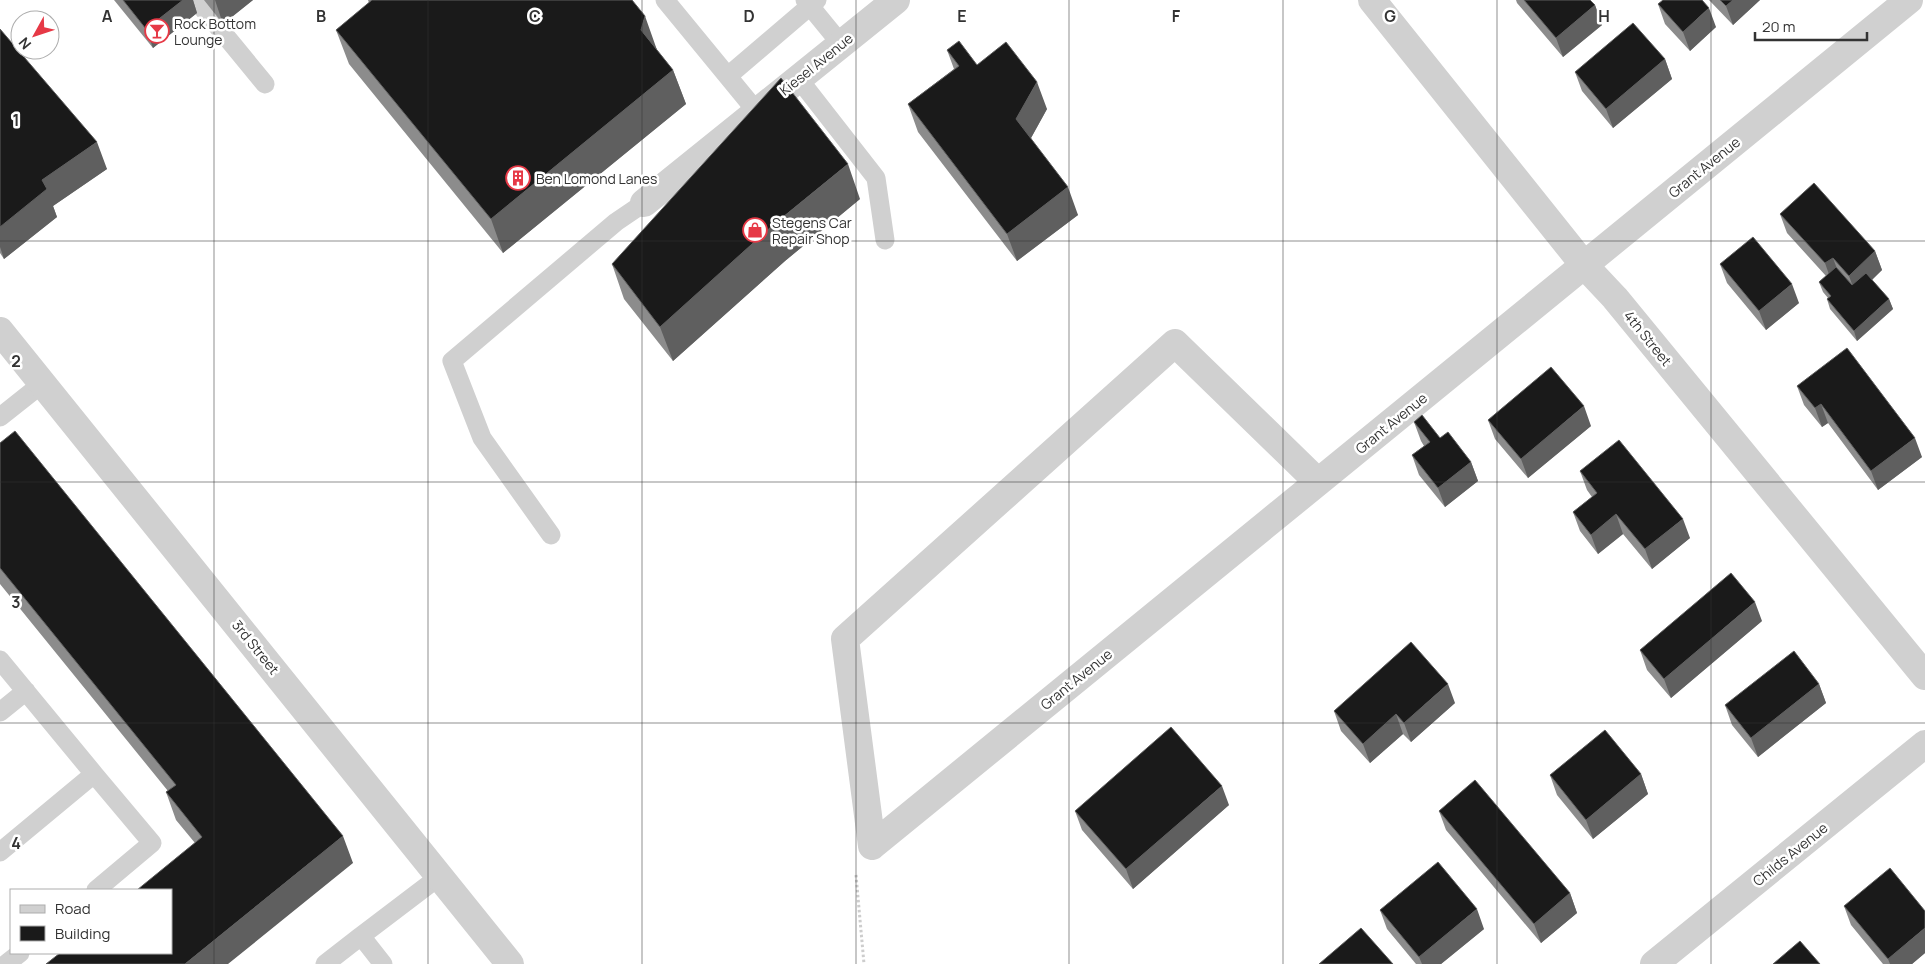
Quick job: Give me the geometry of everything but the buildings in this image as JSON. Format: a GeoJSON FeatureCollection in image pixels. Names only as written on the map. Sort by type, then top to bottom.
{"type":"FeatureCollection","features":[{"type":"Feature","properties":{"kind":"street","name":"Kiesel Avenue"},"geometry":{"type":"LineString","coordinates":[[644,204],[896,0]]}},
{"type":"Feature","properties":{"kind":"street","name":"4th Street"},"geometry":{"type":"LineString","coordinates":[[1372,0],[1584,265],[1621,306],[1925,676]]}},
{"type":"Feature","properties":{"kind":"street","name":"Grant Avenue"},"geometry":{"type":"LineString","coordinates":[[872,846],[1909,0]]}},
{"type":"Feature","properties":{"kind":"street","name":"3rd Street"},"geometry":{"type":"LineString","coordinates":[[0,331],[510,964]]}},
{"type":"Feature","properties":{"kind":"street"},"geometry":{"type":"LineString","coordinates":[[872,846],[845,639],[1175,343],[1318,482]]}},
{"type":"Feature","properties":{"kind":"street","name":"Childs Avenue"},"geometry":{"type":"LineString","coordinates":[[1654,964],[1925,744]]}},
{"type":"Feature","properties":{"kind":"lane"},"geometry":{"type":"LineString","coordinates":[[196,0],[265,84]]}},
{"type":"Feature","properties":{"kind":"lane"},"geometry":{"type":"LineString","coordinates":[[665,0],[756,112]]}},
{"type":"Feature","properties":{"kind":"lane"},"geometry":{"type":"LineString","coordinates":[[728,76],[811,2],[841,44]]}},
{"type":"Feature","properties":{"kind":"lane"},"geometry":{"type":"LineString","coordinates":[[798,78],[876,178],[885,240]]}},
{"type":"Feature","properties":{"kind":"lane"},"geometry":{"type":"LineString","coordinates":[[551,535],[482,438],[452,361],[616,222],[644,204]]}},
{"type":"Feature","properties":{"kind":"lane"},"geometry":{"type":"LineString","coordinates":[[0,417],[43,383]]}},
{"type":"Feature","properties":{"kind":"lane"},"geometry":{"type":"LineString","coordinates":[[0,660],[152,843],[97,889]]}},
{"type":"Feature","properties":{"kind":"lane"},"geometry":{"type":"LineString","coordinates":[[0,712],[26,691]]}},
{"type":"Feature","properties":{"kind":"lane"},"geometry":{"type":"LineString","coordinates":[[0,852],[94,774]]}},
{"type":"Feature","properties":{"kind":"lane"},"geometry":{"type":"LineString","coordinates":[[325,964],[440,876]]}},
{"type":"Feature","properties":{"kind":"lane"},"geometry":{"type":"LineString","coordinates":[[360,936],[383,964]]}},
{"type":"Feature","properties":{"kind":"lane"},"geometry":{"type":"LineString","coordinates":[[6,964],[19,954]]}},
{"type":"Feature","properties":{"kind":"path"},"geometry":{"type":"LineString","coordinates":[[864,964],[853,845],[872,846]]}},
{"type":"Feature","properties":{"kind":"place","name":"Rock Bottom Lounge"},"geometry":{"type":"Point","coordinates":[157,31]}},
{"type":"Feature","properties":{"kind":"place","name":"Ben Lomond Lanes"},"geometry":{"type":"Point","coordinates":[518,178]}},
{"type":"Feature","properties":{"kind":"place","name":"Stegens Car Repair Shop"},"geometry":{"type":"Point","coordinates":[755,230]}}]}
